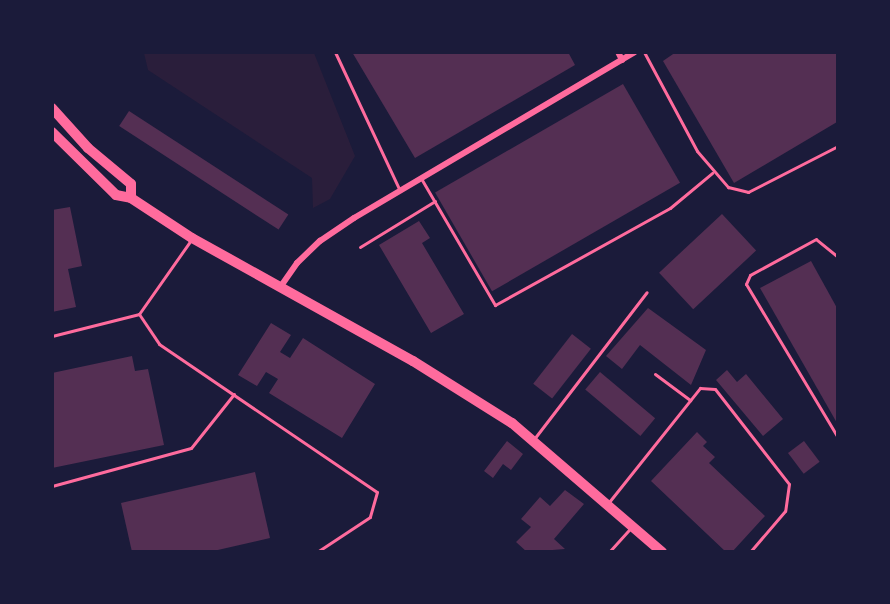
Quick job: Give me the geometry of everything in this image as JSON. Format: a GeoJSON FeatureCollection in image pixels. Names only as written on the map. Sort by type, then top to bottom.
{"type":"FeatureCollection","features":[{"type":"Feature","properties":{"kind":"main road"},"geometry":{"type":"LineString","coordinates":[[52,108],[88,148],[131,184],[131,198]]}},
{"type":"Feature","properties":{"kind":"main road"},"geometry":{"type":"LineString","coordinates":[[52,132],[116,195],[131,198],[192,238],[413,361],[512,423],[662,552]]}},
{"type":"Feature","properties":{"kind":"street"},"geometry":{"type":"LineString","coordinates":[[618,52],[622,60]]}},
{"type":"Feature","properties":{"kind":"street"},"geometry":{"type":"LineString","coordinates":[[281,286],[320,241],[635,52]]}},
{"type":"Feature","properties":{"kind":"lane"},"geometry":{"type":"LineString","coordinates":[[335,52],[400,191]]}},
{"type":"Feature","properties":{"kind":"lane"},"geometry":{"type":"LineString","coordinates":[[644,52],[690,140],[712,173],[728,187],[748,192],[837,146]]}},
{"type":"Feature","properties":{"kind":"lane"},"geometry":{"type":"LineString","coordinates":[[422,178],[495,305],[670,208],[712,173]]}},
{"type":"Feature","properties":{"kind":"lane"},"geometry":{"type":"LineString","coordinates":[[360,247],[435,201]]}},
{"type":"Feature","properties":{"kind":"lane"},"geometry":{"type":"LineString","coordinates":[[52,336],[139,314],[192,238]]}},
{"type":"Feature","properties":{"kind":"lane"},"geometry":{"type":"LineString","coordinates":[[837,257],[816,239],[750,275],[746,284],[837,438]]}},
{"type":"Feature","properties":{"kind":"lane"},"geometry":{"type":"LineString","coordinates":[[533,441],[647,292]]}},
{"type":"Feature","properties":{"kind":"lane"},"geometry":{"type":"LineString","coordinates":[[139,314],[159,344],[377,492],[370,517],[317,552]]}},
{"type":"Feature","properties":{"kind":"lane"},"geometry":{"type":"LineString","coordinates":[[655,374],[690,400]]}},
{"type":"Feature","properties":{"kind":"lane"},"geometry":{"type":"LineString","coordinates":[[608,504],[700,388],[715,389],[789,484],[785,512],[750,552]]}},
{"type":"Feature","properties":{"kind":"lane"},"geometry":{"type":"LineString","coordinates":[[52,486],[191,448],[234,394]]}},
{"type":"Feature","properties":{"kind":"lane"},"geometry":{"type":"LineString","coordinates":[[609,552],[634,526]]}},
{"type":"Feature","properties":{"kind":"shaded area"},"geometry":{"type":"Polygon","coordinates":[[[144,53],[314,53],[355,156],[330,199],[313,208],[312,178],[148,70],[144,53]]]}},
{"type":"Feature","properties":{"kind":"building"},"geometry":{"type":"Polygon","coordinates":[[[352,52],[568,52],[575,65],[415,158],[352,52]]]}},
{"type":"Feature","properties":{"kind":"building"},"geometry":{"type":"Polygon","coordinates":[[[676,52],[837,52],[837,122],[734,183],[663,61],[676,52]]]}},
{"type":"Feature","properties":{"kind":"building"},"geometry":{"type":"Polygon","coordinates":[[[623,84],[680,183],[492,291],[435,192],[623,84]]]}},
{"type":"Feature","properties":{"kind":"building"},"geometry":{"type":"Polygon","coordinates":[[[129,111],[288,214],[279,230],[119,126],[129,111]]]}},
{"type":"Feature","properties":{"kind":"building"},"geometry":{"type":"Polygon","coordinates":[[[70,207],[82,266],[68,269],[76,307],[52,312],[52,210],[70,207]]]}},
{"type":"Feature","properties":{"kind":"building"},"geometry":{"type":"Polygon","coordinates":[[[722,214],[756,251],[693,309],[659,273],[722,214]]]}},
{"type":"Feature","properties":{"kind":"building"},"geometry":{"type":"Polygon","coordinates":[[[419,221],[430,238],[422,243],[464,314],[431,333],[379,245],[419,221]]]}},
{"type":"Feature","properties":{"kind":"building"},"geometry":{"type":"Polygon","coordinates":[[[811,261],[837,308],[837,423],[760,288],[811,261]]]}},
{"type":"Feature","properties":{"kind":"building"},"geometry":{"type":"Polygon","coordinates":[[[648,308],[706,350],[691,385],[640,345],[622,369],[606,356],[648,308]]]}},
{"type":"Feature","properties":{"kind":"building"},"geometry":{"type":"Polygon","coordinates":[[[271,323],[291,335],[280,352],[290,358],[303,338],[375,384],[342,438],[269,393],[278,379],[266,372],[257,386],[238,375],[271,323]]]}},
{"type":"Feature","properties":{"kind":"building"},"geometry":{"type":"Polygon","coordinates":[[[572,334],[591,349],[552,398],[533,384],[572,334]]]}},
{"type":"Feature","properties":{"kind":"building"},"geometry":{"type":"Polygon","coordinates":[[[132,356],[135,371],[148,369],[164,445],[52,468],[52,373],[132,356]]]}},
{"type":"Feature","properties":{"kind":"building"},"geometry":{"type":"Polygon","coordinates":[[[727,370],[737,382],[746,374],[783,419],[763,436],[716,380],[727,370]]]}},
{"type":"Feature","properties":{"kind":"building"},"geometry":{"type":"Polygon","coordinates":[[[600,372],[655,418],[640,436],[585,390],[600,372]]]}},
{"type":"Feature","properties":{"kind":"building"},"geometry":{"type":"Polygon","coordinates":[[[697,432],[707,442],[703,446],[715,457],[709,463],[765,516],[732,552],[726,552],[651,481],[697,432]]]}},
{"type":"Feature","properties":{"kind":"building"},"geometry":{"type":"Polygon","coordinates":[[[507,441],[523,454],[511,470],[503,464],[493,478],[484,471],[507,441]]]}},
{"type":"Feature","properties":{"kind":"building"},"geometry":{"type":"Polygon","coordinates":[[[804,441],[820,462],[804,474],[788,453],[804,441]]]}},
{"type":"Feature","properties":{"kind":"building"},"geometry":{"type":"Polygon","coordinates":[[[255,472],[270,538],[209,552],[132,552],[121,503],[255,472]]]}},
{"type":"Feature","properties":{"kind":"building"},"geometry":{"type":"Polygon","coordinates":[[[565,490],[584,504],[554,539],[565,549],[527,552],[516,542],[531,527],[521,519],[540,497],[550,506],[565,490]]]}}]}
